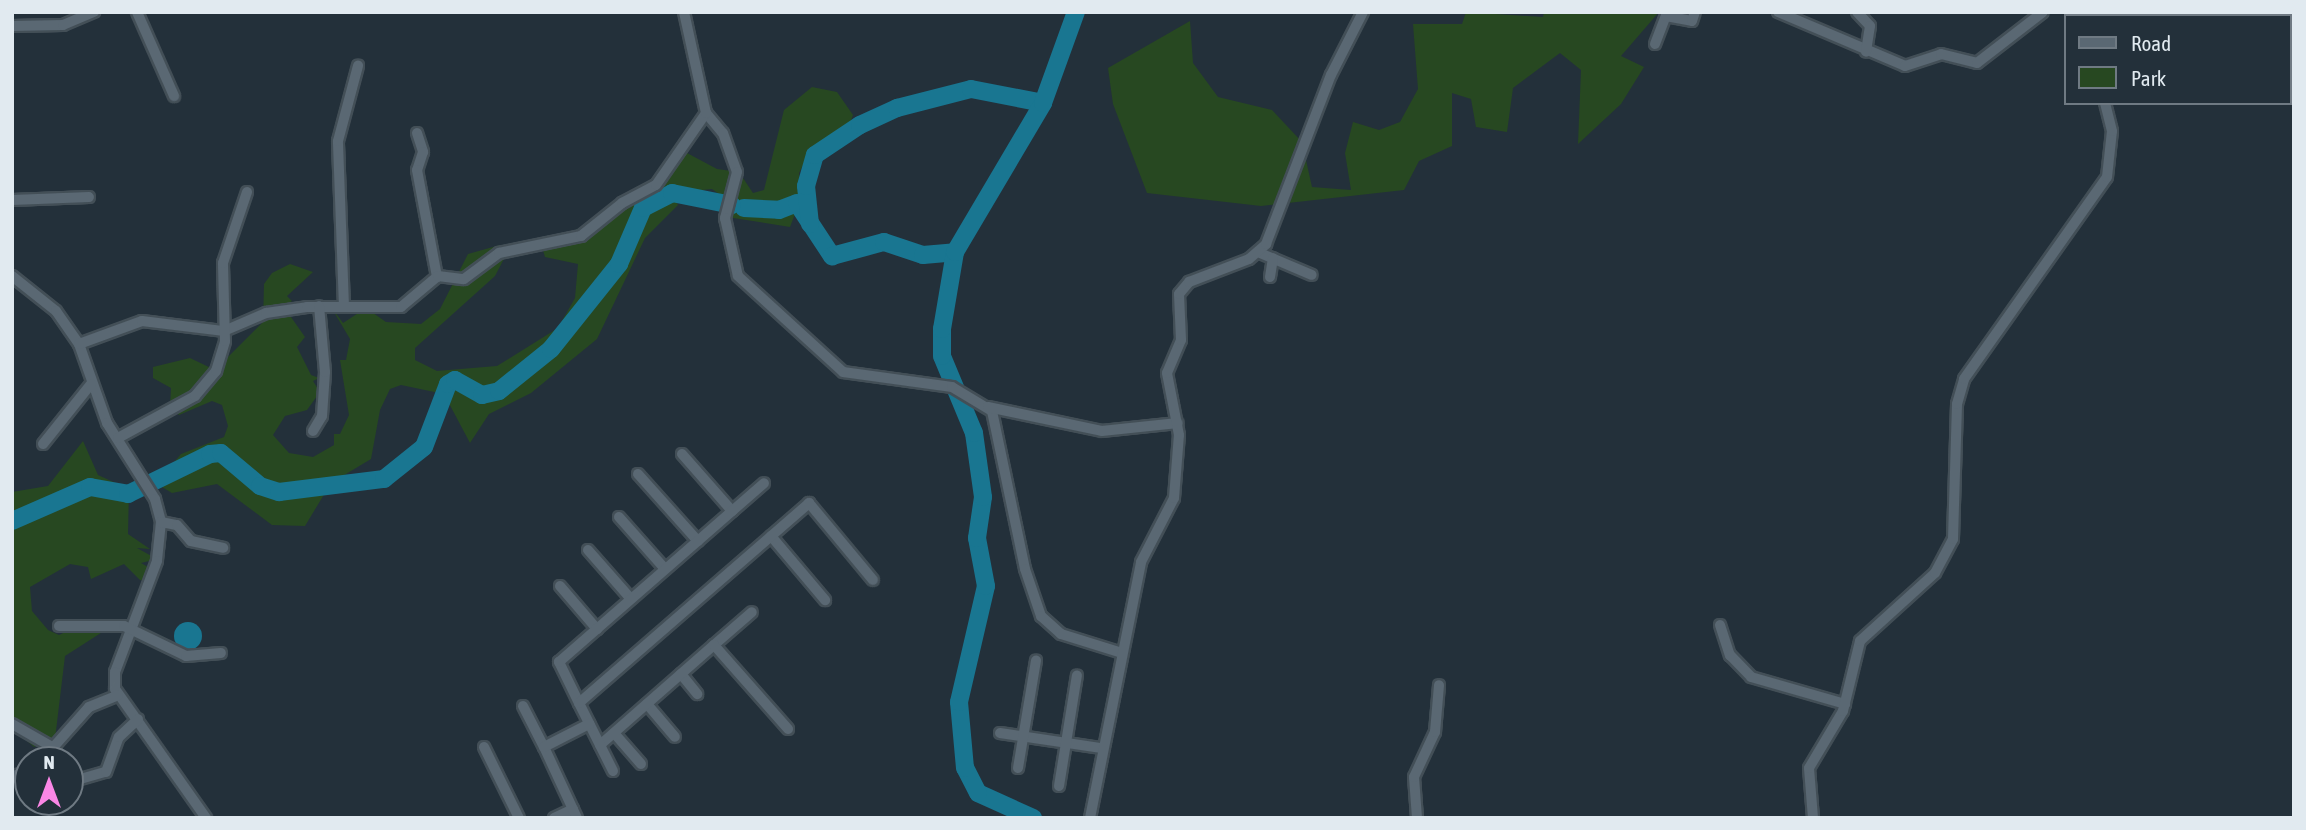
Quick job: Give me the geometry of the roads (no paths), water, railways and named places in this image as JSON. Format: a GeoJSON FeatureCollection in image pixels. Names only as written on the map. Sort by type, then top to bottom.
{"type":"FeatureCollection","features":[{"type":"Feature","properties":{"kind":"street"},"geometry":{"type":"LineString","coordinates":[[12,26],[63,25],[94,12]]}},
{"type":"Feature","properties":{"kind":"street"},"geometry":{"type":"LineString","coordinates":[[137,12],[174,96]]}},
{"type":"Feature","properties":{"kind":"street"},"geometry":{"type":"LineString","coordinates":[[684,12],[706,113],[723,133],[737,172],[727,200],[725,218],[738,276],[843,372],[955,388],[988,407],[1102,431],[1178,423]]}},
{"type":"Feature","properties":{"kind":"street"},"geometry":{"type":"LineString","coordinates":[[1260,253],[1331,75],[1363,12]]}},
{"type":"Feature","properties":{"kind":"street"},"geometry":{"type":"LineString","coordinates":[[1655,44],[1666,16],[1692,21],[1695,12]]}},
{"type":"Feature","properties":{"kind":"street"},"geometry":{"type":"LineString","coordinates":[[1778,12],[1866,52],[1905,65],[1941,54],[1977,63],[2043,12]]}},
{"type":"Feature","properties":{"kind":"street"},"geometry":{"type":"LineString","coordinates":[[1857,12],[1870,26],[1866,52]]}},
{"type":"Feature","properties":{"kind":"street"},"geometry":{"type":"LineString","coordinates":[[344,307],[338,141],[359,66]]}},
{"type":"Feature","properties":{"kind":"street"},"geometry":{"type":"LineString","coordinates":[[1813,818],[1810,768],[1845,704],[1860,641],[1946,555],[1958,506],[1956,418],[1964,379],[2107,177],[2112,131],[2106,105]]}},
{"type":"Feature","properties":{"kind":"street"},"geometry":{"type":"LineString","coordinates":[[79,344],[142,321],[224,331],[266,313],[319,306],[405,306],[436,277],[464,279],[499,253],[581,236],[622,203],[656,186],[706,113]]}},
{"type":"Feature","properties":{"kind":"street"},"geometry":{"type":"LineString","coordinates":[[417,133],[423,152],[417,170],[436,277]]}},
{"type":"Feature","properties":{"kind":"street"},"geometry":{"type":"LineString","coordinates":[[118,438],[195,396],[221,359],[224,331],[223,263],[247,192]]}},
{"type":"Feature","properties":{"kind":"street"},"geometry":{"type":"LineString","coordinates":[[12,200],[89,197]]}},
{"type":"Feature","properties":{"kind":"street"},"geometry":{"type":"LineString","coordinates":[[1090,818],[1100,748],[1144,550],[1171,511],[1178,423],[1167,373],[1181,340],[1179,294],[1189,282],[1260,253],[1312,275]]}},
{"type":"Feature","properties":{"kind":"street"},"geometry":{"type":"LineString","coordinates":[[1270,277],[1273,258]]}},
{"type":"Feature","properties":{"kind":"street"},"geometry":{"type":"LineString","coordinates":[[12,276],[56,311],[79,344],[91,384],[118,438],[155,499],[161,522],[155,571],[115,672],[118,695],[138,719],[206,818]]}},
{"type":"Feature","properties":{"kind":"street"},"geometry":{"type":"LineString","coordinates":[[313,431],[322,416],[325,372],[319,306]]}},
{"type":"Feature","properties":{"kind":"street"},"geometry":{"type":"LineString","coordinates":[[43,444],[91,384]]}},
{"type":"Feature","properties":{"kind":"street"},"geometry":{"type":"LineString","coordinates":[[988,407],[1002,439],[1025,569],[1041,616],[1061,634],[1122,653]]}},
{"type":"Feature","properties":{"kind":"street"},"geometry":{"type":"LineString","coordinates":[[682,454],[733,511]]}},
{"type":"Feature","properties":{"kind":"street"},"geometry":{"type":"LineString","coordinates":[[638,474],[698,541]]}},
{"type":"Feature","properties":{"kind":"street"},"geometry":{"type":"LineString","coordinates":[[613,771],[559,662],[764,483]]}},
{"type":"Feature","properties":{"kind":"street"},"geometry":{"type":"LineString","coordinates":[[579,703],[808,503],[873,580]]}},
{"type":"Feature","properties":{"kind":"street"},"geometry":{"type":"LineString","coordinates":[[620,517],[665,569]]}},
{"type":"Feature","properties":{"kind":"street"},"geometry":{"type":"LineString","coordinates":[[161,522],[177,525],[191,541],[223,548]]}},
{"type":"Feature","properties":{"kind":"street"},"geometry":{"type":"LineString","coordinates":[[771,536],[825,600]]}},
{"type":"Feature","properties":{"kind":"street"},"geometry":{"type":"LineString","coordinates":[[587,550],[631,599]]}},
{"type":"Feature","properties":{"kind":"street"},"geometry":{"type":"LineString","coordinates":[[560,586],[597,629]]}},
{"type":"Feature","properties":{"kind":"street"},"geometry":{"type":"LineString","coordinates":[[600,745],[752,612]]}},
{"type":"Feature","properties":{"kind":"street"},"geometry":{"type":"LineString","coordinates":[[1720,625],[1730,655],[1751,677],[1845,704]]}},
{"type":"Feature","properties":{"kind":"street"},"geometry":{"type":"LineString","coordinates":[[59,626],[130,629],[186,656],[221,653]]}},
{"type":"Feature","properties":{"kind":"street"},"geometry":{"type":"LineString","coordinates":[[714,645],[788,729]]}},
{"type":"Feature","properties":{"kind":"street"},"geometry":{"type":"LineString","coordinates":[[1018,768],[1036,661]]}},
{"type":"Feature","properties":{"kind":"street"},"geometry":{"type":"LineString","coordinates":[[681,674],[697,694]]}},
{"type":"Feature","properties":{"kind":"street"},"geometry":{"type":"LineString","coordinates":[[1059,786],[1077,676]]}},
{"type":"Feature","properties":{"kind":"street"},"geometry":{"type":"LineString","coordinates":[[1417,818],[1414,777],[1435,732],[1439,685]]}},
{"type":"Feature","properties":{"kind":"street"},"geometry":{"type":"LineString","coordinates":[[56,746],[89,707],[118,695]]}},
{"type":"Feature","properties":{"kind":"street"},"geometry":{"type":"LineString","coordinates":[[647,704],[675,737]]}},
{"type":"Feature","properties":{"kind":"street"},"geometry":{"type":"LineString","coordinates":[[523,706],[575,813],[554,818]]}},
{"type":"Feature","properties":{"kind":"street"},"geometry":{"type":"LineString","coordinates":[[84,778],[106,772],[119,737],[138,719]]}},
{"type":"Feature","properties":{"kind":"street"},"geometry":{"type":"LineString","coordinates":[[12,724],[50,746]]}},
{"type":"Feature","properties":{"kind":"street"},"geometry":{"type":"LineString","coordinates":[[544,747],[589,724]]}},
{"type":"Feature","properties":{"kind":"street"},"geometry":{"type":"LineString","coordinates":[[614,733],[641,764]]}},
{"type":"Feature","properties":{"kind":"street"},"geometry":{"type":"LineString","coordinates":[[1000,733],[1100,748]]}},
{"type":"Feature","properties":{"kind":"street"},"geometry":{"type":"LineString","coordinates":[[484,747],[519,818]]}},
{"type":"Feature","properties":{"kind":"water"},"geometry":{"type":"Polygon","coordinates":[[[188,622],[198,626],[202,636],[198,646],[188,650],[178,646],[174,636],[178,626],[188,622]]]}},
{"type":"Feature","properties":{"kind":"waterway"},"geometry":{"type":"LineString","coordinates":[[1033,818],[978,793],[965,768],[959,702],[986,586],[977,538],[983,497],[974,433],[942,356],[942,329],[955,252],[1043,103],[1076,12]]}},
{"type":"Feature","properties":{"kind":"waterway"},"geometry":{"type":"LineString","coordinates":[[810,224],[806,186],[815,155],[860,125],[897,108],[971,89],[1043,103]]}},
{"type":"Feature","properties":{"kind":"waterway"},"geometry":{"type":"LineString","coordinates":[[12,521],[90,487],[128,494],[210,454],[221,453],[260,486],[279,492],[384,479],[424,447],[448,384],[455,380],[482,395],[499,391],[551,349],[619,264],[643,208],[672,193],[732,205]]}},
{"type":"Feature","properties":{"kind":"waterway"},"geometry":{"type":"LineString","coordinates":[[744,208],[779,210],[797,203],[832,256],[884,242],[923,255],[955,252]]}}]}
